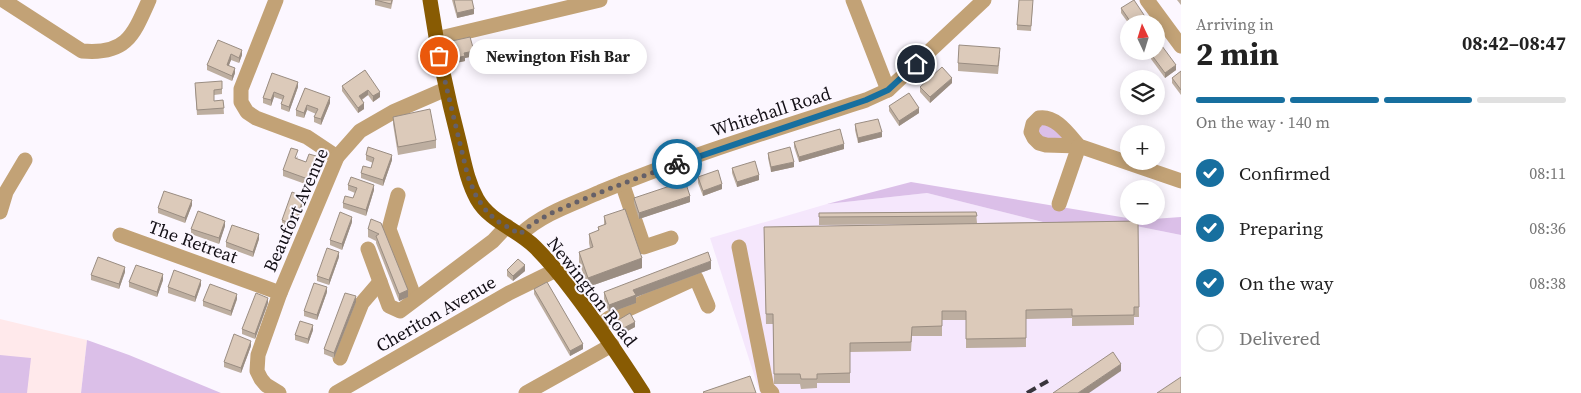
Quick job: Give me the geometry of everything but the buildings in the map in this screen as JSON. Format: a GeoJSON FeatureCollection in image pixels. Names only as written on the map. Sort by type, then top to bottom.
{"type":"FeatureCollection","features":[{"type":"Feature","properties":{"kind":"main road","name":"Newington Road"},"geometry":{"type":"LineString","coordinates":[[430,0],[446,89],[468,177],[474,191],[488,213],[535,246],[556,270],[599,326],[643,393]]}},
{"type":"Feature","properties":{"kind":"street"},"geometry":{"type":"LineString","coordinates":[[2,0],[82,51],[95,52],[107,51],[130,37],[136,30],[150,0]]}},
{"type":"Feature","properties":{"kind":"street"},"geometry":{"type":"LineString","coordinates":[[276,0],[267,44],[241,89],[241,102],[247,112],[256,118],[307,137],[337,157]]}},
{"type":"Feature","properties":{"kind":"street"},"geometry":{"type":"LineString","coordinates":[[436,39],[600,0]]}},
{"type":"Feature","properties":{"kind":"street"},"geometry":{"type":"LineString","coordinates":[[854,0],[888,90]]}},
{"type":"Feature","properties":{"kind":"street","name":"Whitehall Road"},"geometry":{"type":"LineString","coordinates":[[520,234],[530,225],[550,214],[622,183],[719,148],[866,100],[888,90],[984,0]]}},
{"type":"Feature","properties":{"kind":"street"},"geometry":{"type":"LineString","coordinates":[[1147,0],[1181,46]]}},
{"type":"Feature","properties":{"kind":"street","name":"Beaufort Avenue"},"geometry":{"type":"LineString","coordinates":[[279,393],[266,385],[261,379],[257,364],[258,355],[280,293],[337,157],[360,131],[393,112],[446,89]]}},
{"type":"Feature","properties":{"kind":"street"},"geometry":{"type":"LineString","coordinates":[[1059,204],[1079,146],[1181,181]]}},
{"type":"Feature","properties":{"kind":"street"},"geometry":{"type":"LineString","coordinates":[[0,212],[6,192],[25,160]]}},
{"type":"Feature","properties":{"kind":"street"},"geometry":{"type":"LineString","coordinates":[[622,183],[644,247],[671,238]]}},
{"type":"Feature","properties":{"kind":"street"},"geometry":{"type":"LineString","coordinates":[[398,195],[389,229],[414,299]]}},
{"type":"Feature","properties":{"kind":"street"},"geometry":{"type":"LineString","coordinates":[[368,249],[389,306],[400,312],[414,299],[493,241],[506,226]]}},
{"type":"Feature","properties":{"kind":"street","name":"The Retreat"},"geometry":{"type":"LineString","coordinates":[[120,235],[280,293]]}},
{"type":"Feature","properties":{"kind":"street"},"geometry":{"type":"LineString","coordinates":[[740,247],[766,388],[772,393]]}},
{"type":"Feature","properties":{"kind":"street","name":"Cheriton Avenue"},"geometry":{"type":"LineString","coordinates":[[336,393],[509,293],[556,270]]}},
{"type":"Feature","properties":{"kind":"street"},"geometry":{"type":"LineString","coordinates":[[599,326],[609,318],[696,278],[708,306]]}},
{"type":"Feature","properties":{"kind":"street"},"geometry":{"type":"LineString","coordinates":[[340,358],[362,303],[380,282]]}},
{"type":"Feature","properties":{"kind":"street"},"geometry":{"type":"LineString","coordinates":[[526,393],[612,345]]}},
{"type":"Feature","properties":{"kind":"shaded area"},"geometry":{"type":"Polygon","coordinates":[[[1044,121],[1071,142],[1041,140],[1036,126],[1044,121]]]}},
{"type":"Feature","properties":{"kind":"shaded area"},"geometry":{"type":"Polygon","coordinates":[[[911,182],[1120,217],[1120,225],[1165,225],[1165,218],[1181,217],[1181,235],[1136,226],[1063,227],[927,193],[827,204],[911,182]]]}},
{"type":"Feature","properties":{"kind":"shaded area"},"geometry":{"type":"Polygon","coordinates":[[[927,193],[1063,227],[1136,226],[1181,235],[1181,393],[760,393],[710,238],[827,204],[927,193]]]}},
{"type":"Feature","properties":{"kind":"shaded area"},"geometry":{"type":"Polygon","coordinates":[[[0,319],[87,340],[81,393],[0,393],[0,319]]]}},
{"type":"Feature","properties":{"kind":"shaded area"},"geometry":{"type":"Polygon","coordinates":[[[87,340],[129,355],[221,393],[81,393],[87,340]]]}},
{"type":"Feature","properties":{"kind":"shaded area"},"geometry":{"type":"Polygon","coordinates":[[[0,355],[31,358],[27,393],[0,393],[0,355]]]}},
{"type":"Feature","properties":{"kind":"railway"},"geometry":{"type":"LineString","coordinates":[[1027,393],[1048,381]]}},
{"type":"Feature","properties":{"kind":"way so far"},"geometry":{"type":"LineString","coordinates":[[439,56],[468,177],[477,198],[488,213],[520,234],[530,225],[550,214],[622,183],[677,164]]}},
{"type":"Feature","properties":{"kind":"place","name":"Newington Fish Bar"},"geometry":{"type":"Point","coordinates":[439,56]}},
{"type":"Feature","properties":{"kind":"route"},"geometry":{"type":"LineString","coordinates":[[677,164],[719,148],[866,100],[888,90],[916,64]]}}]}
